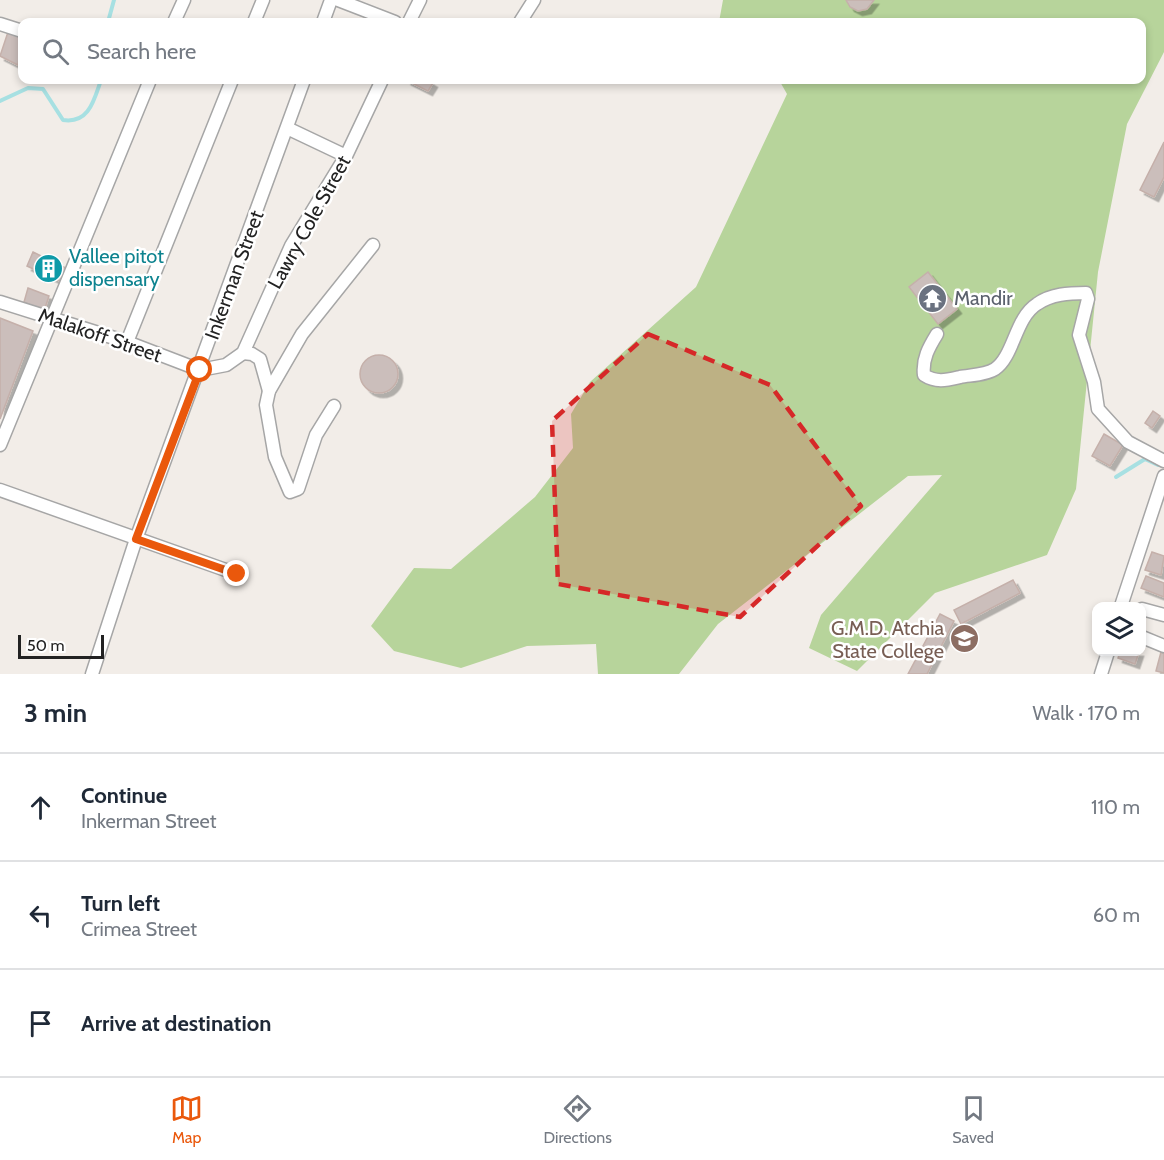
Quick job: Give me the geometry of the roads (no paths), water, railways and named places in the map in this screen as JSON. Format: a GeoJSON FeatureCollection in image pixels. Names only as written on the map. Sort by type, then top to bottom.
{"type":"FeatureCollection","features":[{"type":"Feature","properties":{"kind":"street"},"geometry":{"type":"LineString","coordinates":[[176,18],[184,0]]}},
{"type":"Feature","properties":{"kind":"street"},"geometry":{"type":"LineString","coordinates":[[256,18],[263,0]]}},
{"type":"Feature","properties":{"kind":"street"},"geometry":{"type":"LineString","coordinates":[[324,18],[331,0]]}},
{"type":"Feature","properties":{"kind":"street"},"geometry":{"type":"LineString","coordinates":[[338,0],[385,18]]}},
{"type":"Feature","properties":{"kind":"street"},"geometry":{"type":"LineString","coordinates":[[411,18],[420,0]]}},
{"type":"Feature","properties":{"kind":"street"},"geometry":{"type":"LineString","coordinates":[[523,18],[534,0]]}},
{"type":"Feature","properties":{"kind":"street"},"geometry":{"type":"LineString","coordinates":[[0,24],[18,31]]}},
{"type":"Feature","properties":{"kind":"street"},"geometry":{"type":"LineString","coordinates":[[0,445],[148,84]]}},
{"type":"Feature","properties":{"kind":"street"},"geometry":{"type":"LineString","coordinates":[[127,342],[230,84]]}},
{"type":"Feature","properties":{"kind":"street","name":"Inkerman Street"},"geometry":{"type":"LineString","coordinates":[[92,674],[136,539],[200,370],[303,84]]}},
{"type":"Feature","properties":{"kind":"street","name":"Lawry Cole Street"},"geometry":{"type":"LineString","coordinates":[[243,353],[291,246],[346,156],[380,84]]}},
{"type":"Feature","properties":{"kind":"street"},"geometry":{"type":"LineString","coordinates":[[287,128],[346,156]]}},
{"type":"Feature","properties":{"kind":"street"},"geometry":{"type":"LineString","coordinates":[[334,406],[316,435],[298,489],[290,492],[275,457],[266,405],[269,391],[302,334],[373,245]]}},
{"type":"Feature","properties":{"kind":"street"},"geometry":{"type":"LineString","coordinates":[[937,334],[927,350],[923,367],[924,375],[932,380],[943,380],[986,372],[1002,362],[1023,318],[1037,304],[1064,293],[1086,293],[1088,299],[1079,335],[1094,382],[1098,409],[1128,442],[1164,461]]}},
{"type":"Feature","properties":{"kind":"street","name":"Malakoff Street"},"geometry":{"type":"LineString","coordinates":[[0,302],[127,342],[200,370]]}},
{"type":"Feature","properties":{"kind":"street"},"geometry":{"type":"LineString","coordinates":[[200,370],[226,365],[243,353],[252,354],[260,359],[269,391]]}},
{"type":"Feature","properties":{"kind":"street"},"geometry":{"type":"LineString","coordinates":[[1122,602],[1164,476]]}},
{"type":"Feature","properties":{"kind":"street"},"geometry":{"type":"LineString","coordinates":[[0,490],[237,574]]}},
{"type":"Feature","properties":{"kind":"street"},"geometry":{"type":"LineString","coordinates":[[1146,610],[1164,615]]}},
{"type":"Feature","properties":{"kind":"street"},"geometry":{"type":"LineString","coordinates":[[1146,639],[1164,646]]}},
{"type":"Feature","properties":{"kind":"street"},"geometry":{"type":"LineString","coordinates":[[1101,674],[1106,656]]}},
{"type":"Feature","properties":{"kind":"waterway"},"geometry":{"type":"LineString","coordinates":[[109,18],[114,0]]}},
{"type":"Feature","properties":{"kind":"waterway"},"geometry":{"type":"LineString","coordinates":[[0,101],[28,88],[43,89],[63,120],[72,120],[79,118],[89,109],[100,84]]}},
{"type":"Feature","properties":{"kind":"waterway"},"geometry":{"type":"LineString","coordinates":[[1116,477],[1145,459],[1158,465]]}},
{"type":"Feature","properties":{"kind":"place","name":"Vallee pitot dispensary"},"geometry":{"type":"Point","coordinates":[48,268]}},
{"type":"Feature","properties":{"kind":"place","name":"Mandir"},"geometry":{"type":"Point","coordinates":[933,298]}},
{"type":"Feature","properties":{"kind":"place","name":"G.M.D. Atchia State College"},"geometry":{"type":"Point","coordinates":[965,639]}}]}
